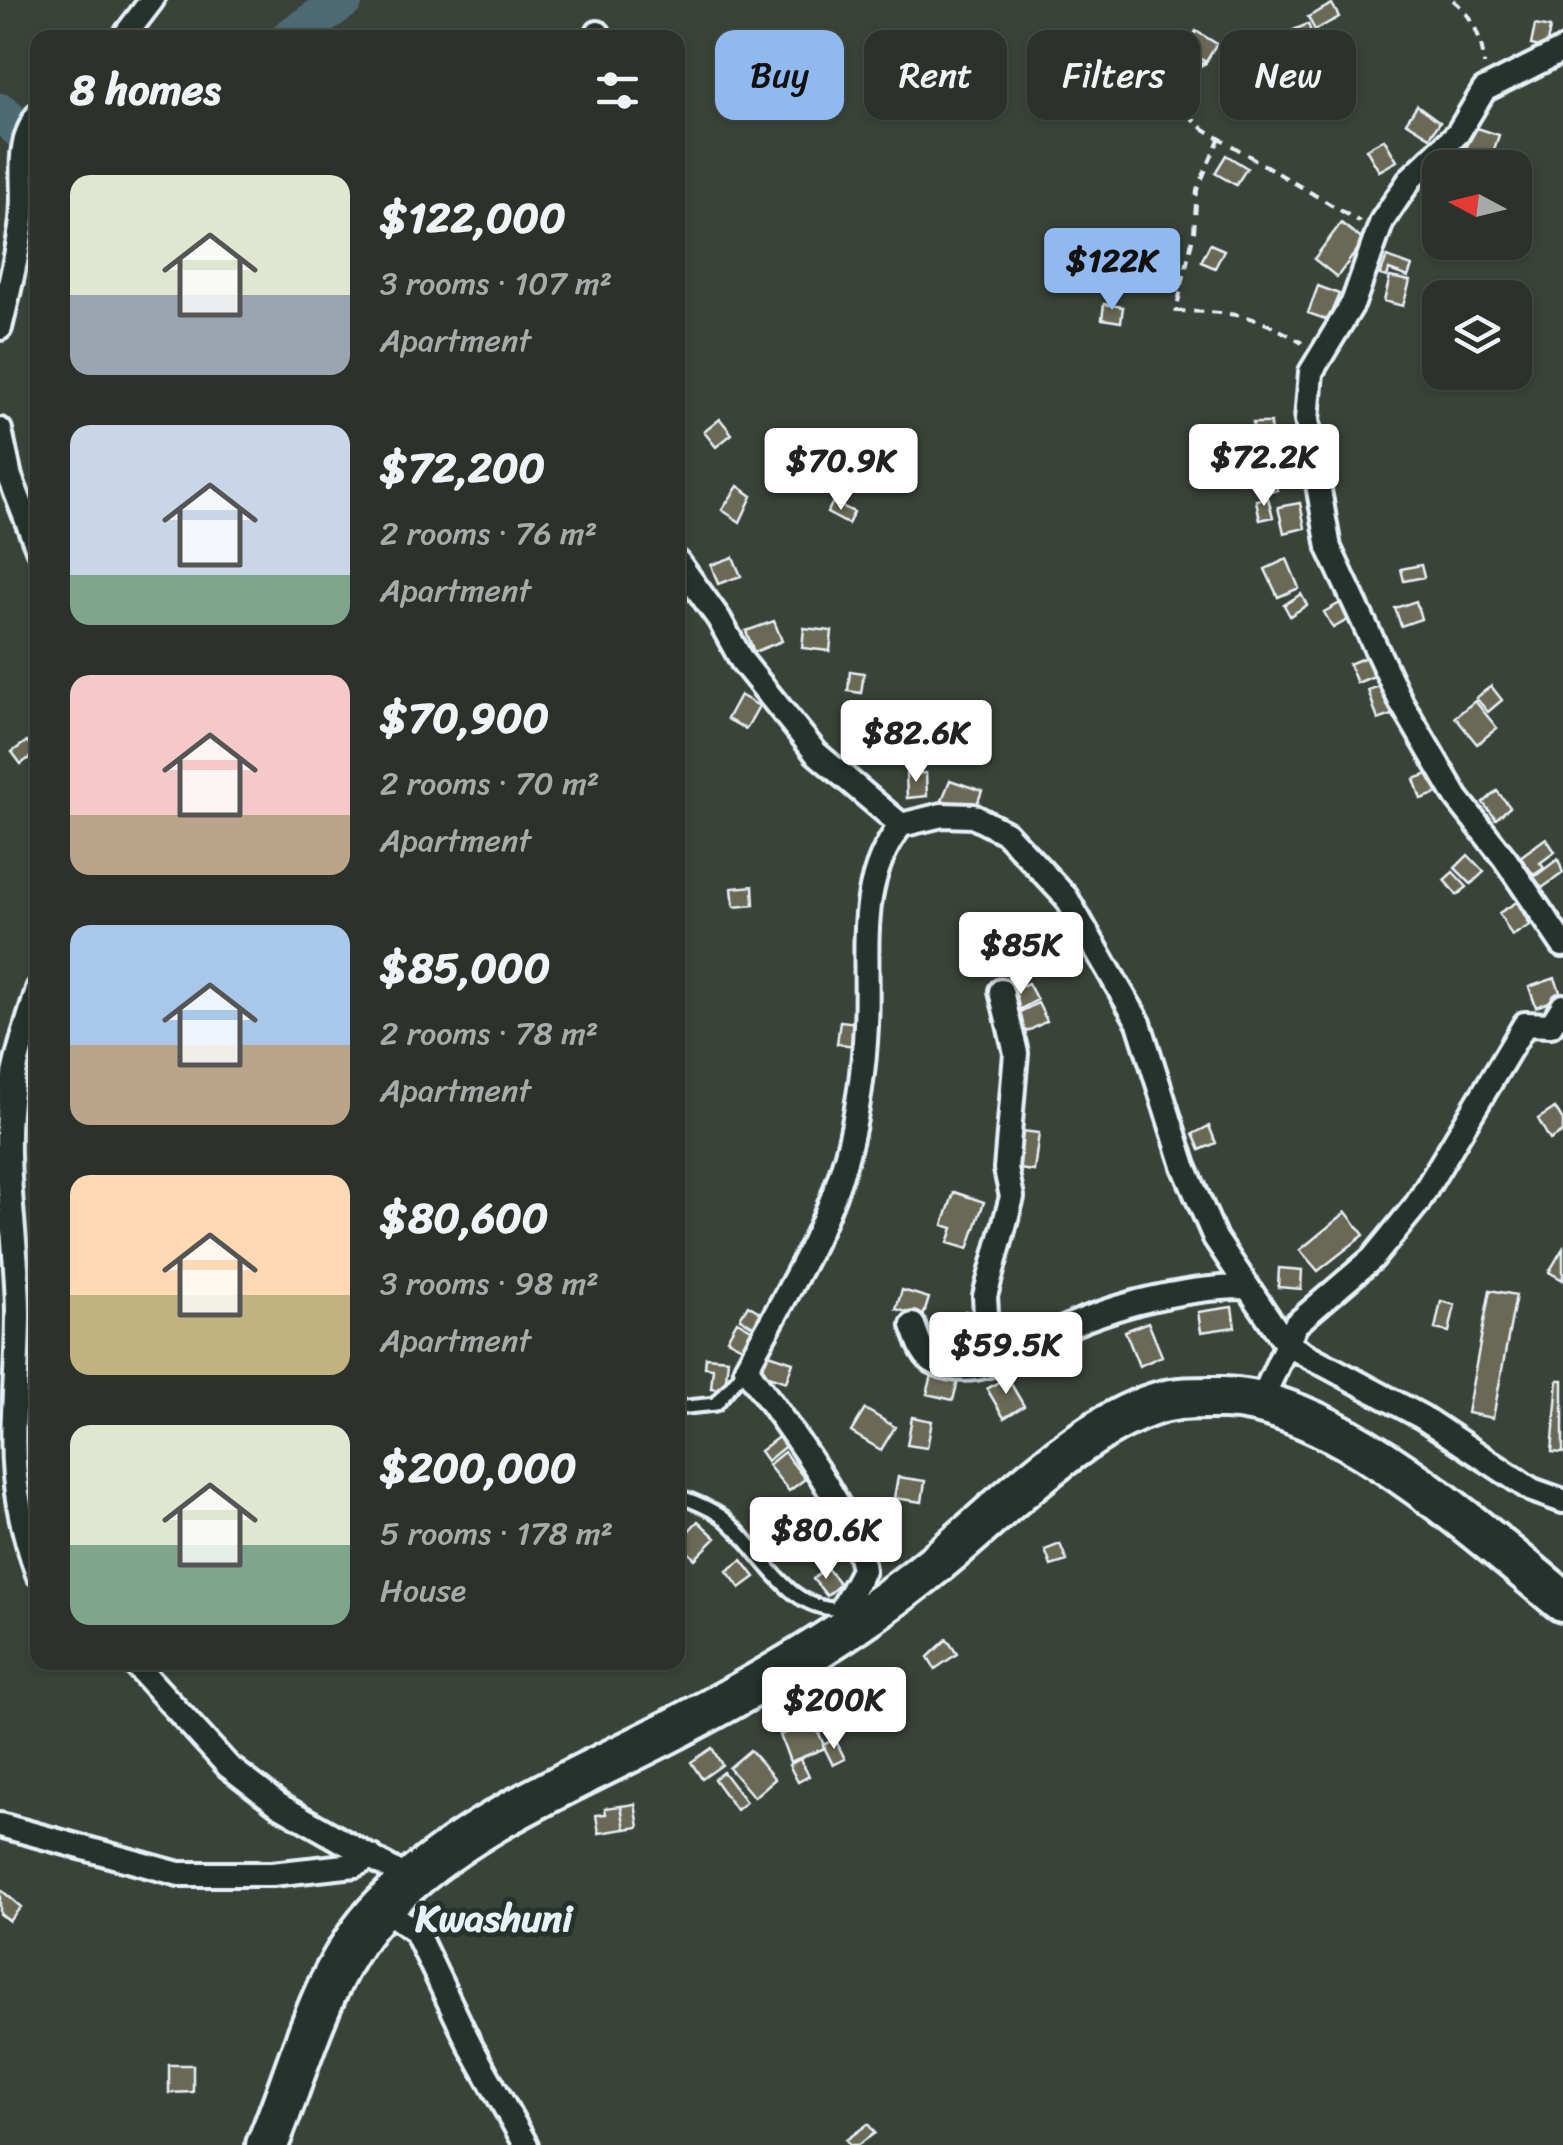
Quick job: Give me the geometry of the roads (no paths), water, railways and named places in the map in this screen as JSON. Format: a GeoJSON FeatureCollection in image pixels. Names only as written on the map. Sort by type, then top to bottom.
{"type":"FeatureCollection","features":[{"type":"Feature","properties":{"kind":"highway"},"geometry":{"type":"LineString","coordinates":[[271,2141],[334,1975],[396,1894],[511,1808],[723,1704],[848,1618],[1062,1458],[1131,1414],[1176,1400],[1260,1400],[1346,1436],[1563,1600]]}},
{"type":"Feature","properties":{"kind":"street"},"geometry":{"type":"LineString","coordinates":[[129,30],[152,0]]}},
{"type":"Feature","properties":{"kind":"street"},"geometry":{"type":"LineString","coordinates":[[1563,50],[1484,90],[1451,142],[1411,178],[1376,234],[1352,304],[1310,372],[1307,420],[1329,548],[1402,702],[1449,785],[1563,946]]}},
{"type":"Feature","properties":{"kind":"street"},"geometry":{"type":"LineString","coordinates":[[0,328],[22,223],[20,157],[30,126]]}},
{"type":"Feature","properties":{"kind":"street"},"geometry":{"type":"LineString","coordinates":[[0,430],[10,477],[30,528]]}},
{"type":"Feature","properties":{"kind":"street"},"geometry":{"type":"LineString","coordinates":[[685,572],[742,661],[816,753],[900,825]]}},
{"type":"Feature","properties":{"kind":"street"},"geometry":{"type":"LineString","coordinates":[[848,1618],[864,1570],[861,1554],[819,1476],[746,1368],[826,1217],[848,1153],[867,1022],[864,948],[871,889],[885,845],[900,825],[942,816],[974,816],[1006,833],[1066,896],[1139,1023],[1184,1166],[1215,1238],[1286,1344],[1422,1416],[1532,1490],[1563,1501]]}},
{"type":"Feature","properties":{"kind":"street"},"geometry":{"type":"LineString","coordinates":[[988,1364],[985,1296],[1012,1196],[1006,1168],[1016,1052],[1001,991]]}},
{"type":"Feature","properties":{"kind":"street"},"geometry":{"type":"LineString","coordinates":[[1260,1400],[1305,1314],[1392,1239],[1438,1174],[1481,1103],[1504,1053],[1525,1024],[1551,1025],[1563,1006]]}},
{"type":"Feature","properties":{"kind":"street"},"geometry":{"type":"LineString","coordinates":[[30,1019],[12,1086],[10,1114],[9,1219],[18,1318],[3,1472],[6,1508],[30,1558]]}},
{"type":"Feature","properties":{"kind":"street"},"geometry":{"type":"LineString","coordinates":[[913,1325],[926,1356],[938,1365],[988,1364],[1029,1349],[1073,1324],[1138,1302],[1208,1286],[1245,1286]]}},
{"type":"Feature","properties":{"kind":"street"},"geometry":{"type":"LineString","coordinates":[[140,1670],[228,1766],[279,1805],[372,1857],[396,1894],[470,2045],[526,2145]]}},
{"type":"Feature","properties":{"kind":"street"},"geometry":{"type":"LineString","coordinates":[[0,1825],[179,1874],[272,1874],[354,1865],[372,1857]]}},
{"type":"Feature","properties":{"kind":"lane"},"geometry":{"type":"LineString","coordinates":[[685,1407],[716,1404],[746,1368]]}},
{"type":"Feature","properties":{"kind":"lane"},"geometry":{"type":"LineString","coordinates":[[685,1499],[721,1516],[802,1600],[848,1618]]}},
{"type":"Feature","properties":{"kind":"waterway"},"geometry":{"type":"LineString","coordinates":[[301,30],[344,0]]}},
{"type":"Feature","properties":{"kind":"waterway"},"geometry":{"type":"LineString","coordinates":[[0,112],[30,139]]}},
{"type":"Feature","properties":{"kind":"district","name":"Kwashuni"},"geometry":{"type":"Point","coordinates":[494,1918]}}]}
